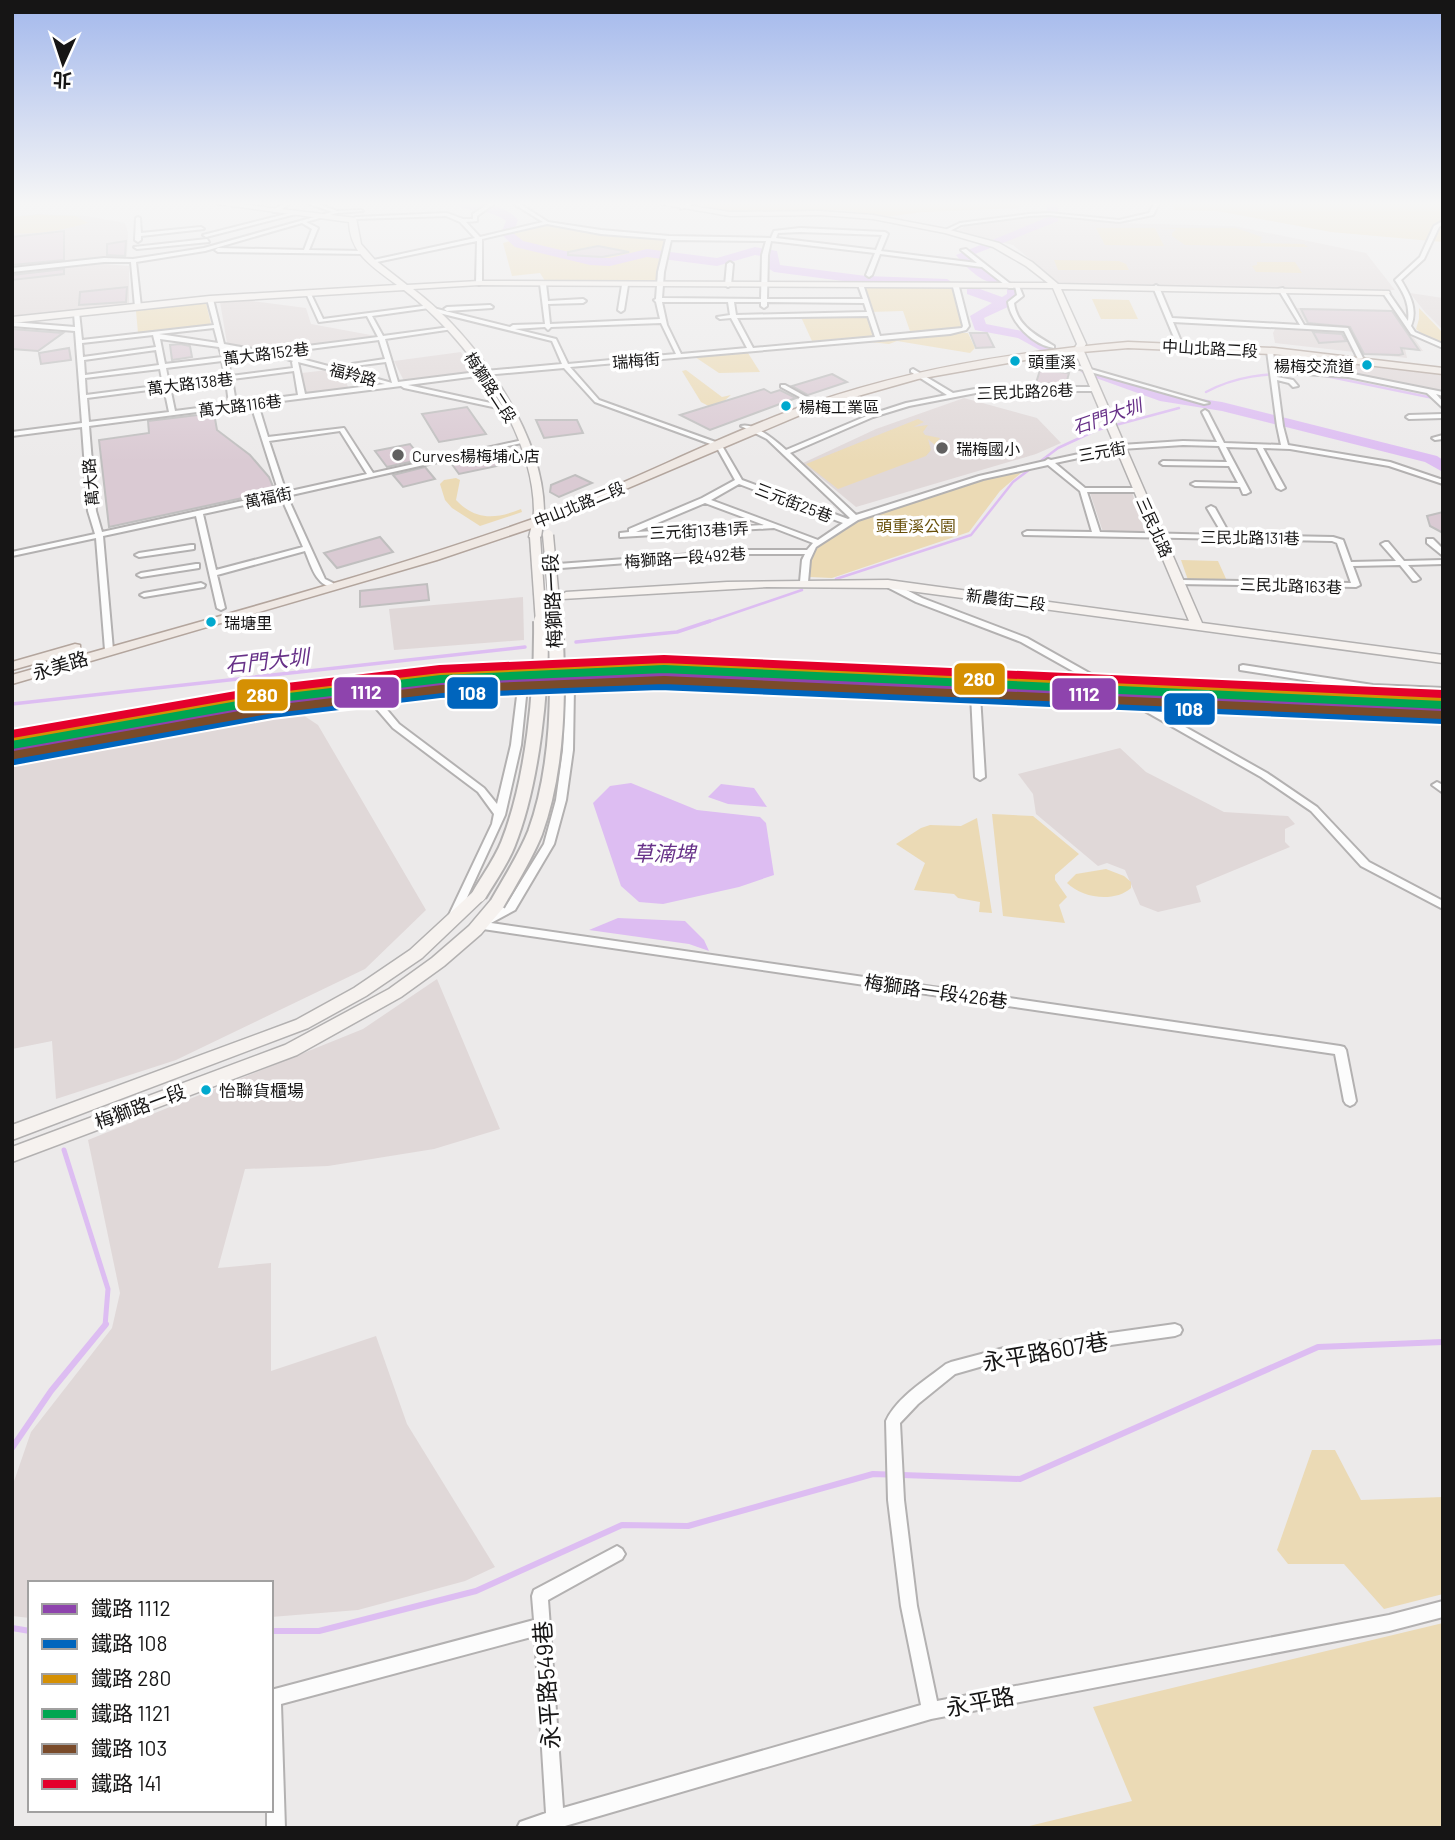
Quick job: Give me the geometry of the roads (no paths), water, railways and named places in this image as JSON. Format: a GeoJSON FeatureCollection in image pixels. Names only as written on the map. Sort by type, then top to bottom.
{"type":"FeatureCollection","features":[{"type":"Feature","properties":{"kind":"main road","name":"中山北路二段"},"geometry":{"type":"LineString","coordinates":[[1179,343],[1443,369]]}},
{"type":"Feature","properties":{"kind":"main road","name":"中山北路二段"},"geometry":{"type":"LineString","coordinates":[[107,644],[220,608],[433,556],[540,526],[714,443],[809,400],[849,386],[1080,346],[1179,343],[1285,348],[1443,369]]}},
{"type":"Feature","properties":{"kind":"main road","name":"中山北路二段"},"geometry":{"type":"LineString","coordinates":[[748,428],[854,391],[917,373]]}},
{"type":"Feature","properties":{"kind":"main road","name":"中山北路二段"},"geometry":{"type":"LineString","coordinates":[[107,644],[326,582]]}},
{"type":"Feature","properties":{"kind":"main road","name":"永美路"},"geometry":{"type":"LineString","coordinates":[[12,666],[107,644]]}},
{"type":"Feature","properties":{"kind":"main road","name":"永美路"},"geometry":{"type":"LineString","coordinates":[[12,680],[107,644]]}},
{"type":"Feature","properties":{"kind":"street"},"geometry":{"type":"LineString","coordinates":[[137,290],[138,306]]}},
{"type":"Feature","properties":{"kind":"street"},"geometry":{"type":"LineString","coordinates":[[12,322],[209,299],[360,290]]}},
{"type":"Feature","properties":{"kind":"street","name":"梅獅路二段"},"geometry":{"type":"LineString","coordinates":[[408,290],[431,308],[450,329],[485,373],[507,408],[534,474],[540,526]]}},
{"type":"Feature","properties":{"kind":"street"},"geometry":{"type":"LineString","coordinates":[[543,290],[547,325],[566,366],[597,401],[714,443],[739,481],[705,500]]}},
{"type":"Feature","properties":{"kind":"street"},"geometry":{"type":"LineString","coordinates":[[621,310],[624,290]]}},
{"type":"Feature","properties":{"kind":"street"},"geometry":{"type":"LineString","coordinates":[[658,290],[657,300],[661,321],[680,357]]}},
{"type":"Feature","properties":{"kind":"street"},"geometry":{"type":"LineString","coordinates":[[764,290],[764,316]]}},
{"type":"Feature","properties":{"kind":"street"},"geometry":{"type":"LineString","coordinates":[[863,290],[877,337]]}},
{"type":"Feature","properties":{"kind":"street","name":"瑞梅街"},"geometry":{"type":"LineString","coordinates":[[396,384],[485,373],[964,329],[966,326],[957,290]]}},
{"type":"Feature","properties":{"kind":"street"},"geometry":{"type":"LineString","coordinates":[[1016,290],[1020,296],[1011,302],[1010,306],[1020,327],[1047,351],[1087,369],[1206,403]]}},
{"type":"Feature","properties":{"kind":"street","name":"三民北路"},"geometry":{"type":"LineString","coordinates":[[1058,290],[1087,369],[1196,624]]}},
{"type":"Feature","properties":{"kind":"street"},"geometry":{"type":"LineString","coordinates":[[1157,290],[1179,343]]}},
{"type":"Feature","properties":{"kind":"street"},"geometry":{"type":"LineString","coordinates":[[1282,290],[1302,324]]}},
{"type":"Feature","properties":{"kind":"street"},"geometry":{"type":"LineString","coordinates":[[1304,290],[1386,293],[1413,333],[1443,346]]}},
{"type":"Feature","properties":{"kind":"street"},"geometry":{"type":"LineString","coordinates":[[1405,290],[1413,316],[1409,325]]}},
{"type":"Feature","properties":{"kind":"street"},"geometry":{"type":"LineString","coordinates":[[307,292],[321,321],[431,308],[489,307]]}},
{"type":"Feature","properties":{"kind":"street"},"geometry":{"type":"LineString","coordinates":[[209,299],[225,358],[233,405]]}},
{"type":"Feature","properties":{"kind":"street"},"geometry":{"type":"LineString","coordinates":[[657,300],[866,301]]}},
{"type":"Feature","properties":{"kind":"street"},"geometry":{"type":"LineString","coordinates":[[544,303],[583,301]]}},
{"type":"Feature","properties":{"kind":"street"},"geometry":{"type":"LineString","coordinates":[[731,301],[733,317],[751,350]]}},
{"type":"Feature","properties":{"kind":"street"},"geometry":{"type":"LineString","coordinates":[[431,308],[555,340]]}},
{"type":"Feature","properties":{"kind":"street","name":"萬大路"},"geometry":{"type":"LineString","coordinates":[[77,313],[92,511],[99,535],[107,644]]}},
{"type":"Feature","properties":{"kind":"street"},"geometry":{"type":"LineString","coordinates":[[720,317],[869,314]]}},
{"type":"Feature","properties":{"kind":"street"},"geometry":{"type":"LineString","coordinates":[[369,315],[382,339],[396,384]]}},
{"type":"Feature","properties":{"kind":"street"},"geometry":{"type":"LineString","coordinates":[[1171,320],[1302,324],[1346,329],[1360,358]]}},
{"type":"Feature","properties":{"kind":"street"},"geometry":{"type":"LineString","coordinates":[[503,327],[661,321]]}},
{"type":"Feature","properties":{"kind":"street"},"geometry":{"type":"LineString","coordinates":[[12,322],[78,329]]}},
{"type":"Feature","properties":{"kind":"street"},"geometry":{"type":"LineString","coordinates":[[79,342],[217,326]]}},
{"type":"Feature","properties":{"kind":"street","name":"萬大路152巷"},"geometry":{"type":"LineString","coordinates":[[82,377],[450,329]]}},
{"type":"Feature","properties":{"kind":"street"},"geometry":{"type":"LineString","coordinates":[[156,335],[172,413]]}},
{"type":"Feature","properties":{"kind":"street","name":"福羚路"},"geometry":{"type":"LineString","coordinates":[[156,335],[269,352],[296,367],[328,368],[507,408]]}},
{"type":"Feature","properties":{"kind":"street"},"geometry":{"type":"LineString","coordinates":[[80,359],[159,348]]}},
{"type":"Feature","properties":{"kind":"street"},"geometry":{"type":"LineString","coordinates":[[290,350],[302,397]]}},
{"type":"Feature","properties":{"kind":"street"},"geometry":{"type":"LineString","coordinates":[[1270,351],[1285,447]]}},
{"type":"Feature","properties":{"kind":"street","name":"萬大路138巷"},"geometry":{"type":"LineString","coordinates":[[83,397],[296,367],[328,368],[388,360]]}},
{"type":"Feature","properties":{"kind":"street"},"geometry":{"type":"LineString","coordinates":[[917,373],[953,396]]}},
{"type":"Feature","properties":{"kind":"street"},"geometry":{"type":"LineString","coordinates":[[1274,374],[1296,384]]}},
{"type":"Feature","properties":{"kind":"street"},"geometry":{"type":"LineString","coordinates":[[1274,374],[1348,374],[1443,394]]}},
{"type":"Feature","properties":{"kind":"street","name":"萬大路116巷"},"geometry":{"type":"LineString","coordinates":[[12,435],[396,384]]}},
{"type":"Feature","properties":{"kind":"street"},"geometry":{"type":"LineString","coordinates":[[783,386],[809,400]]}},
{"type":"Feature","properties":{"kind":"street","name":"三民北路26巷"},"geometry":{"type":"LineString","coordinates":[[785,453],[871,416],[908,404],[986,389],[1096,388]]}},
{"type":"Feature","properties":{"kind":"street"},"geometry":{"type":"LineString","coordinates":[[1429,392],[1440,403]]}},
{"type":"Feature","properties":{"kind":"street"},"geometry":{"type":"LineString","coordinates":[[254,403],[284,494],[307,548],[326,582]]}},
{"type":"Feature","properties":{"kind":"street"},"geometry":{"type":"LineString","coordinates":[[1195,484],[1244,489],[1205,412]]}},
{"type":"Feature","properties":{"kind":"street"},"geometry":{"type":"LineString","coordinates":[[1409,417],[1443,416]]}},
{"type":"Feature","properties":{"kind":"street"},"geometry":{"type":"LineString","coordinates":[[748,428],[769,438],[851,520]]}},
{"type":"Feature","properties":{"kind":"street"},"geometry":{"type":"LineString","coordinates":[[266,439],[342,429],[371,475]]}},
{"type":"Feature","properties":{"kind":"street","name":"萬福街"},"geometry":{"type":"LineString","coordinates":[[12,554],[523,442]]}},
{"type":"Feature","properties":{"kind":"street","name":"三元街"},"geometry":{"type":"LineString","coordinates":[[804,582],[806,560],[817,542],[851,520],[981,477],[1121,447],[1222,444],[1285,447],[1390,464],[1443,482]]}},
{"type":"Feature","properties":{"kind":"street"},"geometry":{"type":"LineString","coordinates":[[1259,446],[1281,488]]}},
{"type":"Feature","properties":{"kind":"street"},"geometry":{"type":"LineString","coordinates":[[1046,462],[1083,490],[1097,535]]}},
{"type":"Feature","properties":{"kind":"street"},"geometry":{"type":"LineString","coordinates":[[1163,463],[1232,464]]}},
{"type":"Feature","properties":{"kind":"street","name":"三元街25巷"},"geometry":{"type":"LineString","coordinates":[[739,481],[851,520]]}},
{"type":"Feature","properties":{"kind":"street"},"geometry":{"type":"LineString","coordinates":[[1083,490],[1139,490]]}},
{"type":"Feature","properties":{"kind":"street"},"geometry":{"type":"LineString","coordinates":[[705,500],[817,542]]}},
{"type":"Feature","properties":{"kind":"street","name":"三元街13巷1弄"},"geometry":{"type":"LineString","coordinates":[[705,500],[623,535],[776,526]]}},
{"type":"Feature","properties":{"kind":"street"},"geometry":{"type":"LineString","coordinates":[[1211,508],[1227,537]]}},
{"type":"Feature","properties":{"kind":"street"},"geometry":{"type":"LineString","coordinates":[[199,512],[220,608]]}},
{"type":"Feature","properties":{"kind":"street","name":"梅獅路一段"},"geometry":{"type":"LineString","coordinates":[[12,1133],[302,1024],[360,992],[416,954],[479,895],[507,848],[525,783],[532,745],[541,663],[540,526]]}},
{"type":"Feature","properties":{"kind":"street","name":"梅獅路一段"},"geometry":{"type":"LineString","coordinates":[[12,1155],[291,1050],[394,993],[438,962],[480,925],[497,904],[538,824],[554,738],[553,579],[540,526]]}},
{"type":"Feature","properties":{"kind":"street","name":"三民北路131巷"},"geometry":{"type":"LineString","coordinates":[[1027,533],[1333,539],[1339,542]]}},
{"type":"Feature","properties":{"kind":"street"},"geometry":{"type":"LineString","coordinates":[[1430,541],[1443,554]]}},
{"type":"Feature","properties":{"kind":"street","name":"三民北路163巷"},"geometry":{"type":"LineString","coordinates":[[1180,582],[1350,587],[1356,585],[1339,542]]}},
{"type":"Feature","properties":{"kind":"street"},"geometry":{"type":"LineString","coordinates":[[1385,544],[1416,579]]}},
{"type":"Feature","properties":{"kind":"street"},"geometry":{"type":"LineString","coordinates":[[139,555],[191,547]]}},
{"type":"Feature","properties":{"kind":"street"},"geometry":{"type":"LineString","coordinates":[[212,574],[307,548]]}},
{"type":"Feature","properties":{"kind":"street","name":"梅獅路一段492巷"},"geometry":{"type":"LineString","coordinates":[[561,566],[746,552],[810,552]]}},
{"type":"Feature","properties":{"kind":"street"},"geometry":{"type":"LineString","coordinates":[[1349,564],[1443,562]]}},
{"type":"Feature","properties":{"kind":"street"},"geometry":{"type":"LineString","coordinates":[[141,575],[196,566]]}},
{"type":"Feature","properties":{"kind":"street","name":"新農街二段"},"geometry":{"type":"LineString","coordinates":[[566,596],[680,587],[804,582],[888,584],[1443,659]]}},
{"type":"Feature","properties":{"kind":"street"},"geometry":{"type":"LineString","coordinates":[[888,584],[919,600],[1024,640],[1135,701],[1294,794],[1314,809],[1365,864],[1443,906]]}},
{"type":"Feature","properties":{"kind":"street"},"geometry":{"type":"LineString","coordinates":[[144,595],[201,585]]}},
{"type":"Feature","properties":{"kind":"street"},"geometry":{"type":"LineString","coordinates":[[1243,668],[1373,688],[1443,691]]}},
{"type":"Feature","properties":{"kind":"street"},"geometry":{"type":"LineString","coordinates":[[498,820],[481,790],[396,726],[371,696],[523,685],[662,680],[1135,701]]}},
{"type":"Feature","properties":{"kind":"street","name":"梅獅路一段"},"geometry":{"type":"LineString","coordinates":[[480,925],[511,907],[549,844],[561,800],[568,750],[570,683]]}},
{"type":"Feature","properties":{"kind":"street","name":"梅獅路一段"},"geometry":{"type":"LineString","coordinates":[[450,925],[498,820],[516,745],[523,685]]}},
{"type":"Feature","properties":{"kind":"street"},"geometry":{"type":"LineString","coordinates":[[975,692],[980,777]]}},
{"type":"Feature","properties":{"kind":"street","name":"梅獅路一段426巷"},"geometry":{"type":"LineString","coordinates":[[480,925],[1340,1050],[1350,1101]]}},
{"type":"Feature","properties":{"kind":"street","name":"永平路607巷"},"geometry":{"type":"LineString","coordinates":[[931,1711],[909,1606],[896,1488],[893,1421],[913,1399],[951,1369],[1004,1353],[1175,1330]]}},
{"type":"Feature","properties":{"kind":"street","name":"永平路549巷"},"geometry":{"type":"LineString","coordinates":[[555,1823],[540,1597],[617,1554]]}},
{"type":"Feature","properties":{"kind":"street","name":"永平路"},"geometry":{"type":"LineString","coordinates":[[526,1828],[555,1823],[931,1711],[1389,1623],[1443,1609]]}},
{"type":"Feature","properties":{"kind":"street"},"geometry":{"type":"LineString","coordinates":[[273,1698],[542,1626]]}},
{"type":"Feature","properties":{"kind":"street"},"geometry":{"type":"LineString","coordinates":[[273,1730],[276,1828]]}},
{"type":"Feature","properties":{"kind":"water","name":"草湳埤"},"geometry":{"type":"Polygon","coordinates":[[[631,783],[697,810],[760,817],[766,823],[774,875],[739,887],[663,904],[639,902],[621,886],[593,803],[610,786],[631,783]]]}},
{"type":"Feature","properties":{"kind":"water"},"geometry":{"type":"Polygon","coordinates":[[[721,784],[754,788],[767,807],[728,804],[708,797],[721,784]]]}},
{"type":"Feature","properties":{"kind":"water"},"geometry":{"type":"Polygon","coordinates":[[[618,918],[685,921],[704,940],[709,951],[689,944],[589,930],[618,918]]]}},
{"type":"Feature","properties":{"kind":"waterway"},"geometry":{"type":"LineString","coordinates":[[1003,302],[1014,295],[1012,290]]}},
{"type":"Feature","properties":{"kind":"waterway","name":"頭重溪"},"geometry":{"type":"LineString","coordinates":[[972,291],[1003,302]]}},
{"type":"Feature","properties":{"kind":"waterway","name":"頭重溪"},"geometry":{"type":"LineString","coordinates":[[1003,302],[977,316],[980,327],[1022,335],[1061,356]]}},
{"type":"Feature","properties":{"kind":"waterway","name":"頭重溪"},"geometry":{"type":"LineString","coordinates":[[1087,370],[1165,398],[1222,407],[1431,459],[1443,467]]}},
{"type":"Feature","properties":{"kind":"waterway","name":"石門大圳"},"geometry":{"type":"LineString","coordinates":[[1206,392],[1229,382],[1252,377],[1300,374]]}},
{"type":"Feature","properties":{"kind":"waterway","name":"石門大圳"},"geometry":{"type":"LineString","coordinates":[[1316,374],[1443,400]]}},
{"type":"Feature","properties":{"kind":"waterway","name":"石門大圳"},"geometry":{"type":"LineString","coordinates":[[836,579],[971,535],[1013,482],[1058,448],[1097,430],[1179,408]]}},
{"type":"Feature","properties":{"kind":"waterway","name":"石門大圳"},"geometry":{"type":"LineString","coordinates":[[705,623],[802,590]]}},
{"type":"Feature","properties":{"kind":"waterway","name":"石門大圳"},"geometry":{"type":"LineString","coordinates":[[576,642],[677,632],[710,621]]}},
{"type":"Feature","properties":{"kind":"waterway","name":"石門大圳"},"geometry":{"type":"LineString","coordinates":[[12,704],[525,647]]}},
{"type":"Feature","properties":{"kind":"waterway"},"geometry":{"type":"LineString","coordinates":[[64,1150],[108,1289],[105,1325]]}},
{"type":"Feature","properties":{"kind":"waterway"},"geometry":{"type":"LineString","coordinates":[[12,1448],[51,1391],[105,1325]]}},
{"type":"Feature","properties":{"kind":"waterway"},"geometry":{"type":"LineString","coordinates":[[273,1631],[319,1631],[476,1591],[622,1525],[688,1526],[873,1474],[1020,1479],[1318,1347],[1443,1342]]}},
{"type":"Feature","properties":{"kind":"waterway"},"geometry":{"type":"LineString","coordinates":[[12,1628],[28,1631]]}},
{"type":"Feature","properties":{"kind":"rail line","name":"141"},"geometry":{"type":"LineString","coordinates":[[12,734],[270,689],[440,669],[664,659],[1443,694]]}},
{"type":"Feature","properties":{"kind":"rail line","name":"280"},"geometry":{"type":"LineString","coordinates":[[12,740],[268,694],[438,674],[660,665],[1443,699]]}},
{"type":"Feature","properties":{"kind":"rail line","name":"1121"},"geometry":{"type":"LineString","coordinates":[[12,745],[272,699],[441,679],[664,669],[1443,705]]}},
{"type":"Feature","properties":{"kind":"rail line","name":"1112"},"geometry":{"type":"LineString","coordinates":[[12,751],[270,704],[439,684],[660,675],[1443,710]]}},
{"type":"Feature","properties":{"kind":"rail line","name":"103"},"geometry":{"type":"LineString","coordinates":[[14,755],[274,709],[442,689],[664,680],[1443,715]]}},
{"type":"Feature","properties":{"kind":"rail line","name":"108"},"geometry":{"type":"LineString","coordinates":[[14,761],[272,714],[440,694],[660,686],[1443,720]]}},
{"type":"Feature","properties":{"kind":"place","name":"頭重溪"},"geometry":{"type":"Point","coordinates":[1015,361]}},
{"type":"Feature","properties":{"kind":"place","name":"楊梅交流道"},"geometry":{"type":"Point","coordinates":[1367,365]}},
{"type":"Feature","properties":{"kind":"place","name":"楊梅工業區"},"geometry":{"type":"Point","coordinates":[786,406]}},
{"type":"Feature","properties":{"kind":"place","name":"瑞梅國小"},"geometry":{"type":"Point","coordinates":[942,448]}},
{"type":"Feature","properties":{"kind":"place","name":"Curves楊梅埔心店"},"geometry":{"type":"Point","coordinates":[398,455]}},
{"type":"Feature","properties":{"kind":"place","name":"瑞塘里"},"geometry":{"type":"Point","coordinates":[211,622]}},
{"type":"Feature","properties":{"kind":"place","name":"怡聯貨櫃場"},"geometry":{"type":"Point","coordinates":[206,1090]}},
{"type":"Feature","properties":{"kind":"park label","name":"頭重溪公園"},"geometry":{"type":"Point","coordinates":[916,525]}}]}
